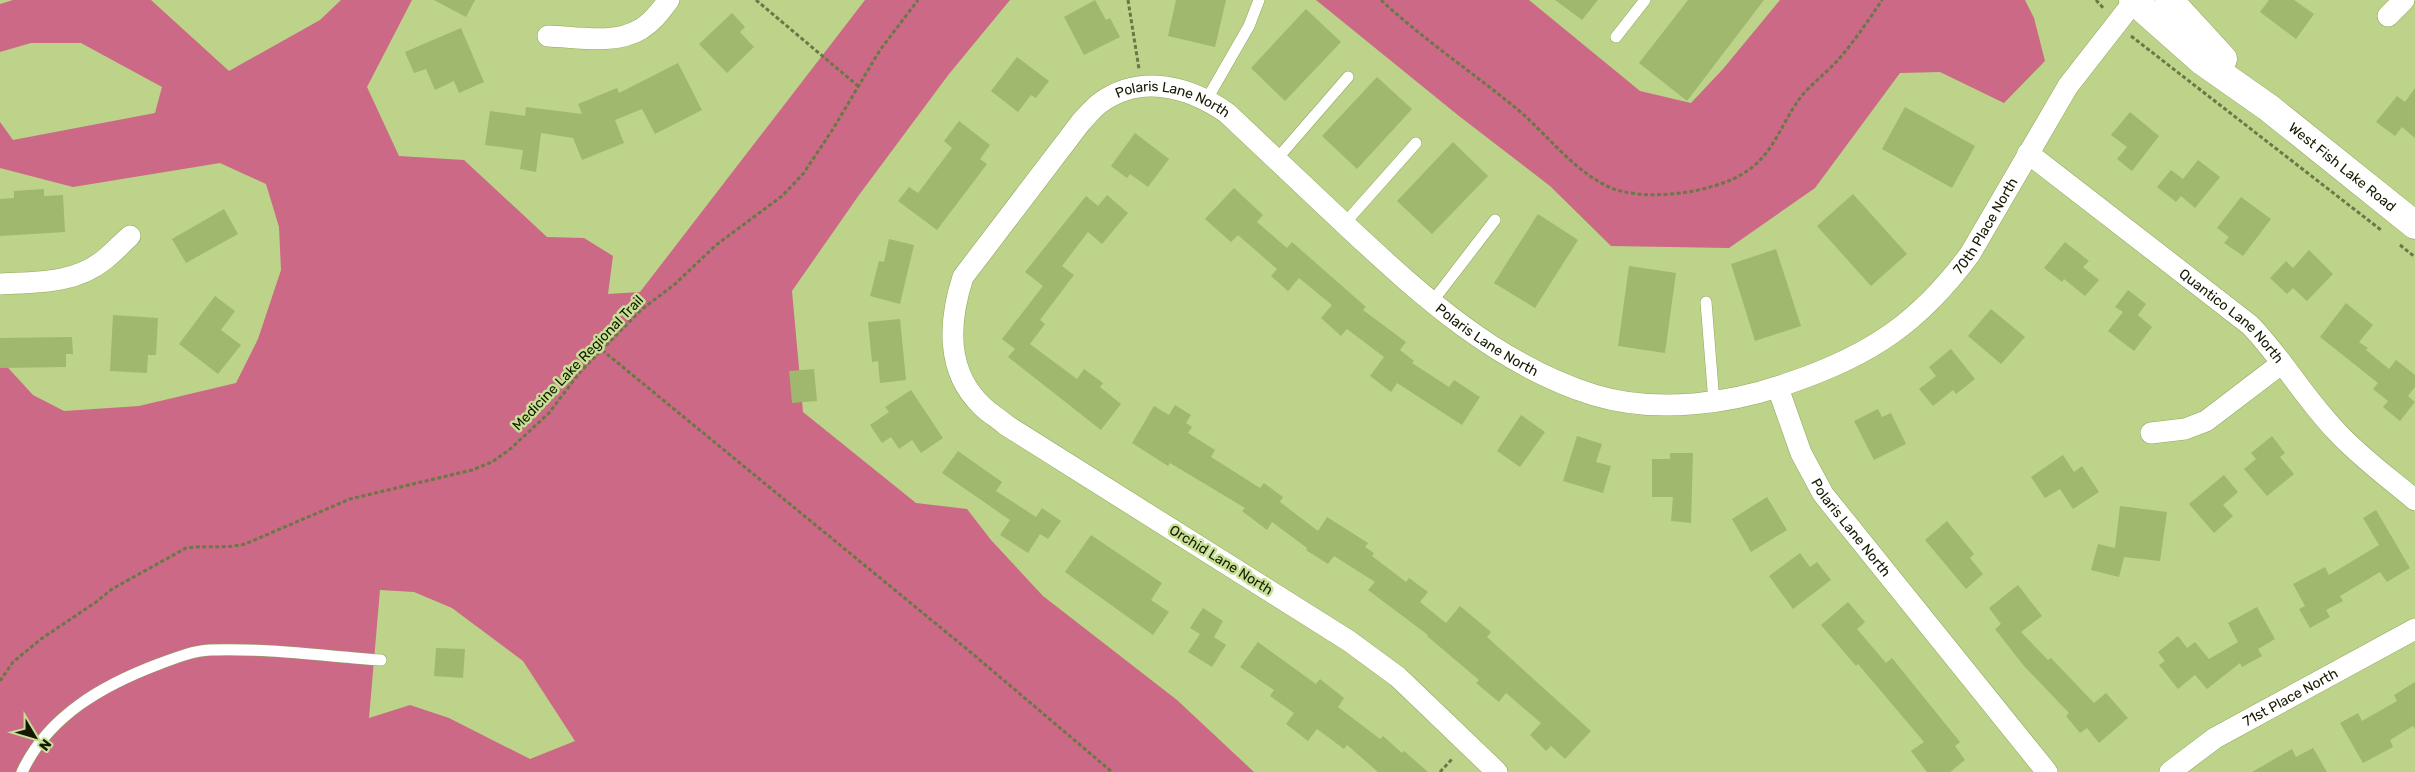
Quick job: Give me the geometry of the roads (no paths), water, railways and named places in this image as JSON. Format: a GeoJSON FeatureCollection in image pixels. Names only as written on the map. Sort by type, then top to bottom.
{"type":"FeatureCollection","features":[{"type":"Feature","properties":{"kind":"street"},"geometry":{"type":"LineString","coordinates":[[548,36],[610,38],[629,34],[649,22],[668,0]]}},
{"type":"Feature","properties":{"kind":"street","name":"West Fish Lake Road"},"geometry":{"type":"LineString","coordinates":[[2134,0],[2202,60],[2269,108],[2415,225]]}},
{"type":"Feature","properties":{"kind":"street","name":"70th Place North"},"geometry":{"type":"LineString","coordinates":[[1778,388],[1817,374],[1879,344],[1919,312],[1951,280],[1970,254],[2068,86],[2134,0]]}},
{"type":"Feature","properties":{"kind":"street","name":"West Fish Lake Road"},"geometry":{"type":"LineString","coordinates":[[2169,0],[2269,108]]}},
{"type":"Feature","properties":{"kind":"street"},"geometry":{"type":"LineString","coordinates":[[2388,16],[2404,0]]}},
{"type":"Feature","properties":{"kind":"street","name":"Polaris Lane North"},"geometry":{"type":"LineString","coordinates":[[954,349],[952,325],[954,302],[964,277],[975,259],[1081,122],[1100,102],[1123,92],[1142,87],[1179,88],[1207,99],[1227,113],[1344,223],[1432,302],[1467,330],[1514,359],[1558,381],[1596,396],[1634,402],[1687,404],[1714,402],[1778,388],[1800,453],[1823,494],[2047,772]]}},
{"type":"Feature","properties":{"kind":"street","name":"Quantico Lane North"},"geometry":{"type":"LineString","coordinates":[[2028,153],[2250,325],[2336,432],[2415,500]]}},
{"type":"Feature","properties":{"kind":"street"},"geometry":{"type":"LineString","coordinates":[[0,284],[64,280],[84,273],[103,261],[130,236]]}},
{"type":"Feature","properties":{"kind":"street","name":"Orchid Lane North"},"geometry":{"type":"LineString","coordinates":[[954,349],[960,376],[971,393],[981,405],[1000,420],[1349,641],[1398,677],[1497,772]]}},
{"type":"Feature","properties":{"kind":"street"},"geometry":{"type":"LineString","coordinates":[[2151,433],[2185,429],[2206,421],[2282,363]]}},
{"type":"Feature","properties":{"kind":"street","name":"71st Place North"},"geometry":{"type":"LineString","coordinates":[[2170,772],[2216,738],[2415,629]]}},
{"type":"Feature","properties":{"kind":"lane"},"geometry":{"type":"LineString","coordinates":[[1207,99],[1249,26],[1259,0]]}},
{"type":"Feature","properties":{"kind":"lane"},"geometry":{"type":"LineString","coordinates":[[1616,37],[1645,0]]}},
{"type":"Feature","properties":{"kind":"lane"},"geometry":{"type":"LineString","coordinates":[[1276,160],[1348,77]]}},
{"type":"Feature","properties":{"kind":"lane"},"geometry":{"type":"LineString","coordinates":[[1344,223],[1416,143]]}},
{"type":"Feature","properties":{"kind":"lane"},"geometry":{"type":"LineString","coordinates":[[1432,302],[1495,220]]}},
{"type":"Feature","properties":{"kind":"lane"},"geometry":{"type":"LineString","coordinates":[[1706,302],[1714,402]]}},
{"type":"Feature","properties":{"kind":"lane"},"geometry":{"type":"LineString","coordinates":[[22,772],[49,730],[90,696],[122,679],[189,653],[209,650],[240,651],[381,660]]}}]}
